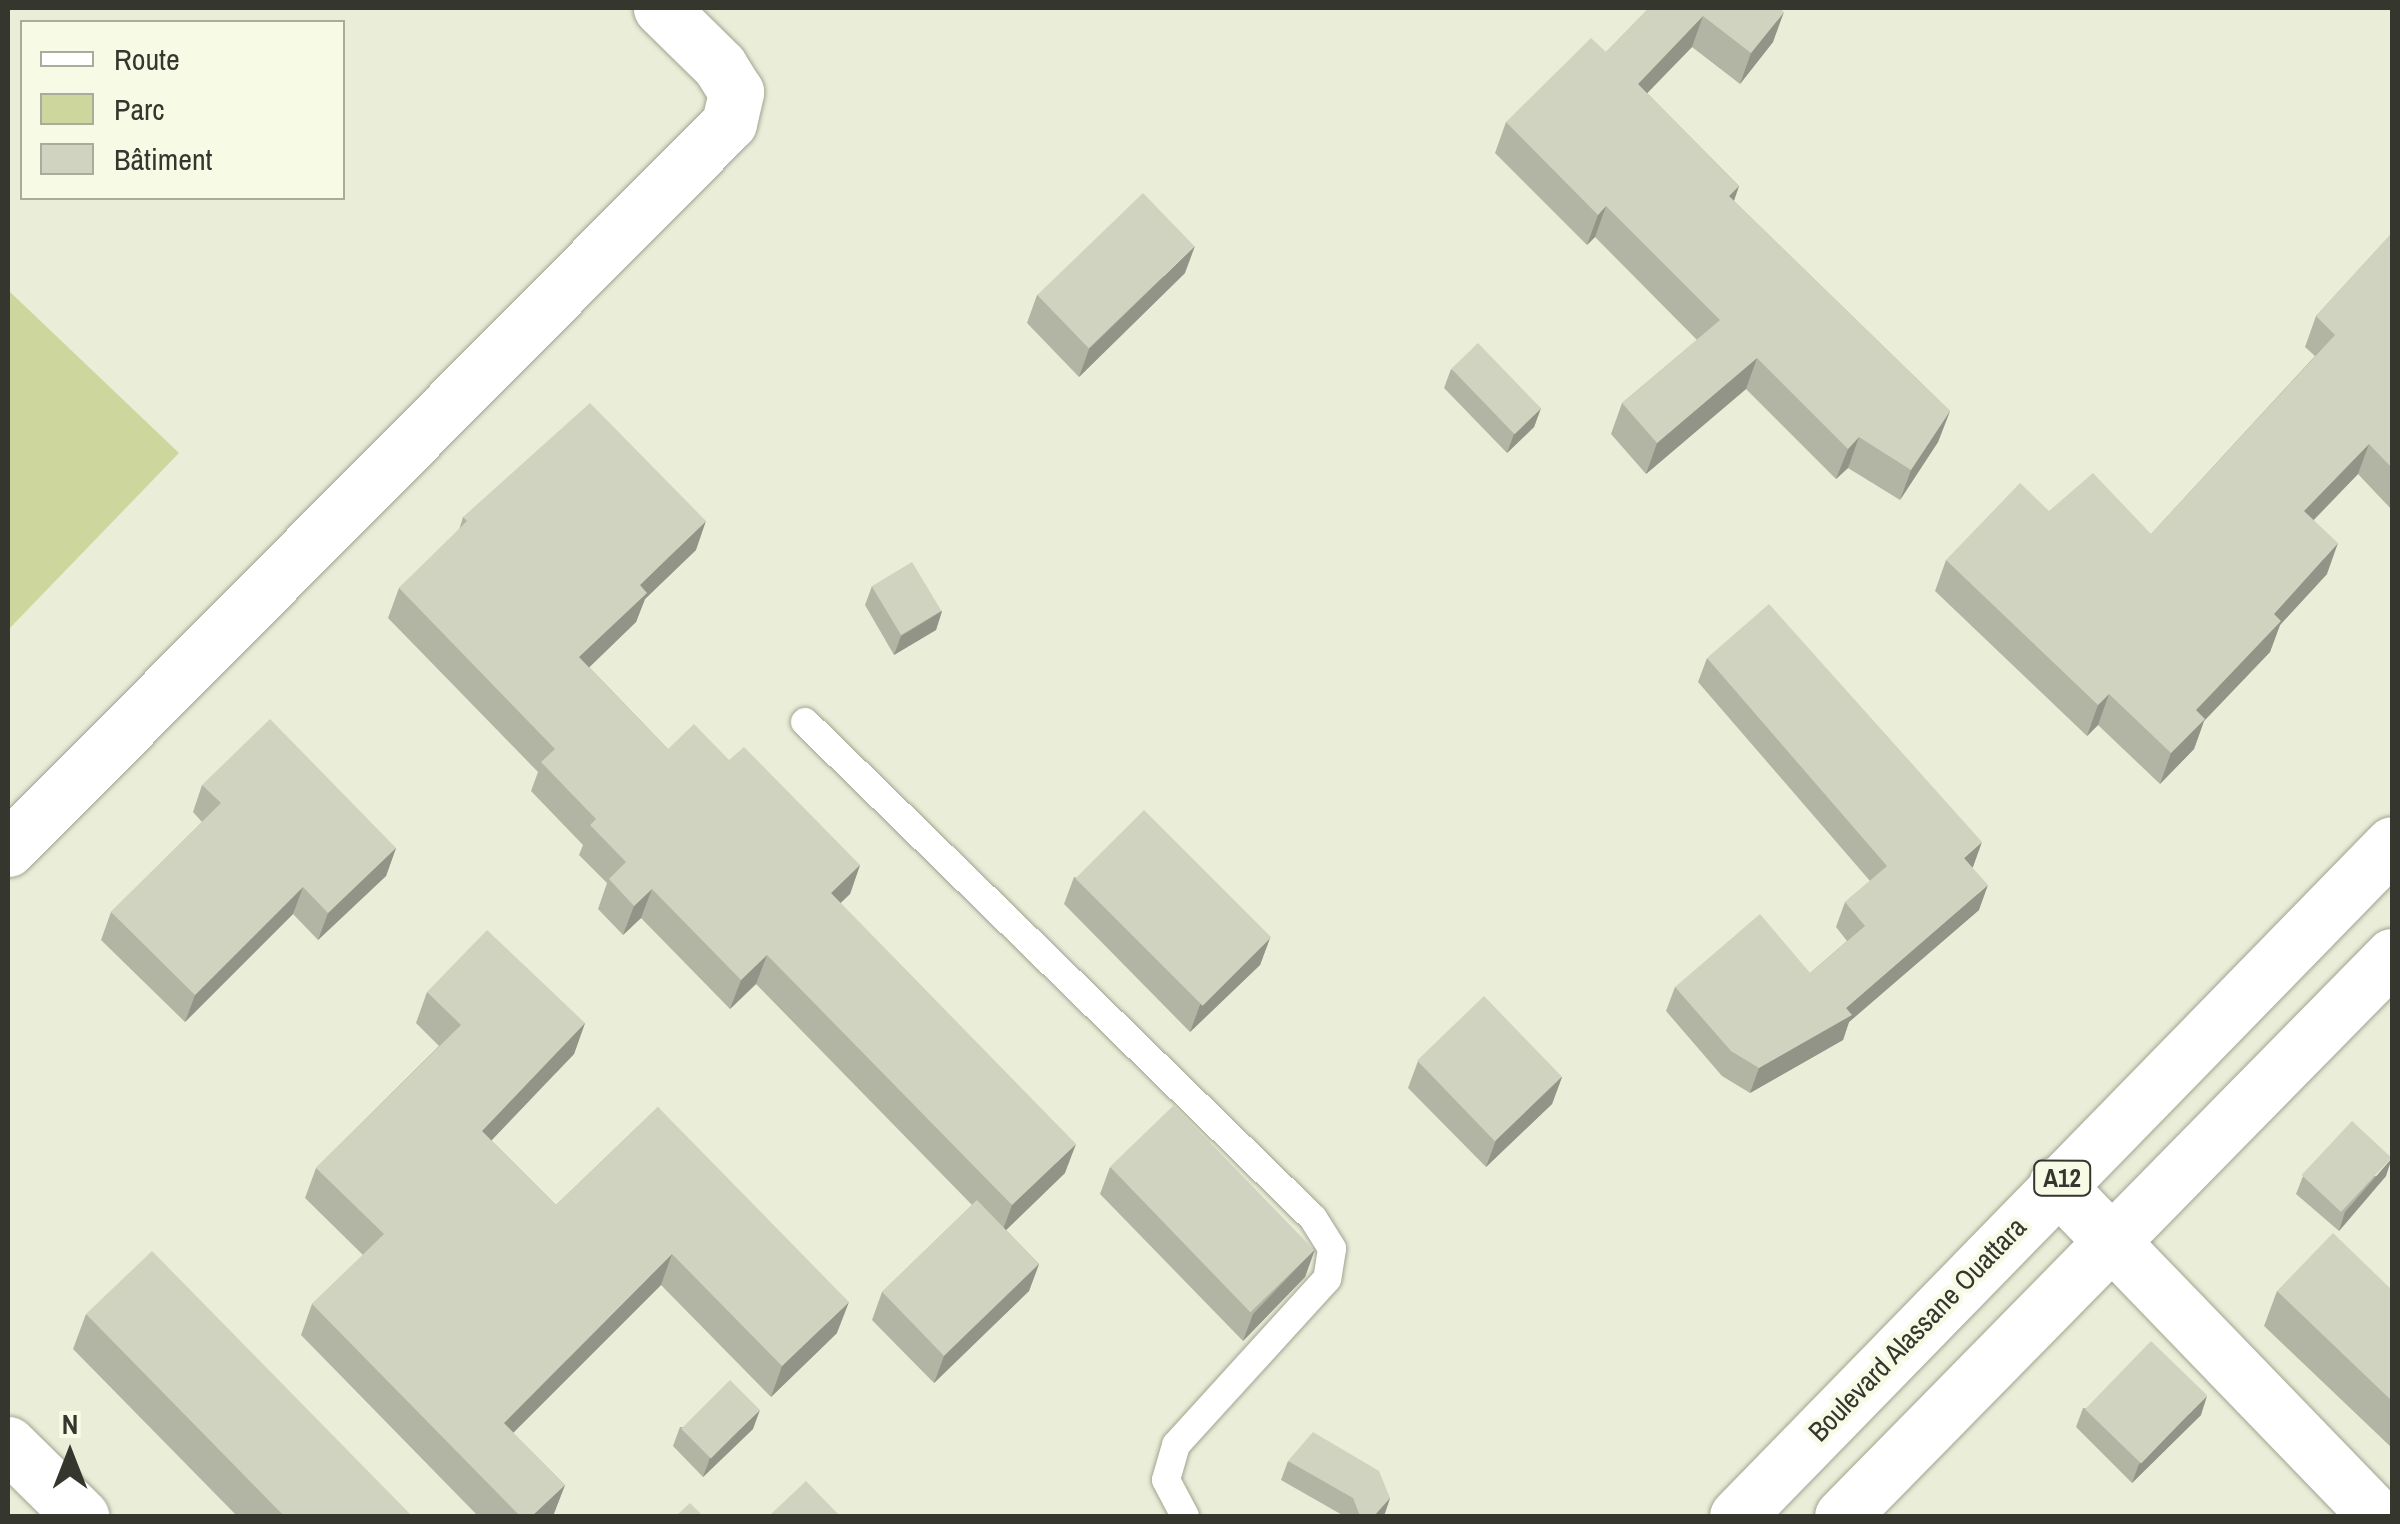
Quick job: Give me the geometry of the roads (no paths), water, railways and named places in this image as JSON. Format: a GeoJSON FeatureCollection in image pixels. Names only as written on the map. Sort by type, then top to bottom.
{"type":"FeatureCollection","features":[{"type":"Feature","properties":{"kind":"street"},"geometry":{"type":"LineString","coordinates":[[8,849],[729,122],[736,92],[720,66],[661,8]]}},
{"type":"Feature","properties":{"kind":"street","name":"Boulevard Alassane Ouattara"},"geometry":{"type":"LineString","coordinates":[[1737,1516],[2056,1184],[2392,844]]}},
{"type":"Feature","properties":{"kind":"street"},"geometry":{"type":"LineString","coordinates":[[1842,1516],[2392,956]]}},
{"type":"Feature","properties":{"kind":"street"},"geometry":{"type":"LineString","coordinates":[[2056,1184],[2377,1516]]}},
{"type":"Feature","properties":{"kind":"street"},"geometry":{"type":"LineString","coordinates":[[8,1444],[81,1516]]}},
{"type":"Feature","properties":{"kind":"lane"},"geometry":{"type":"LineString","coordinates":[[805,722],[1314,1218],[1332,1249],[1326,1278],[1176,1446],[1166,1480],[1185,1516]]}}]}
